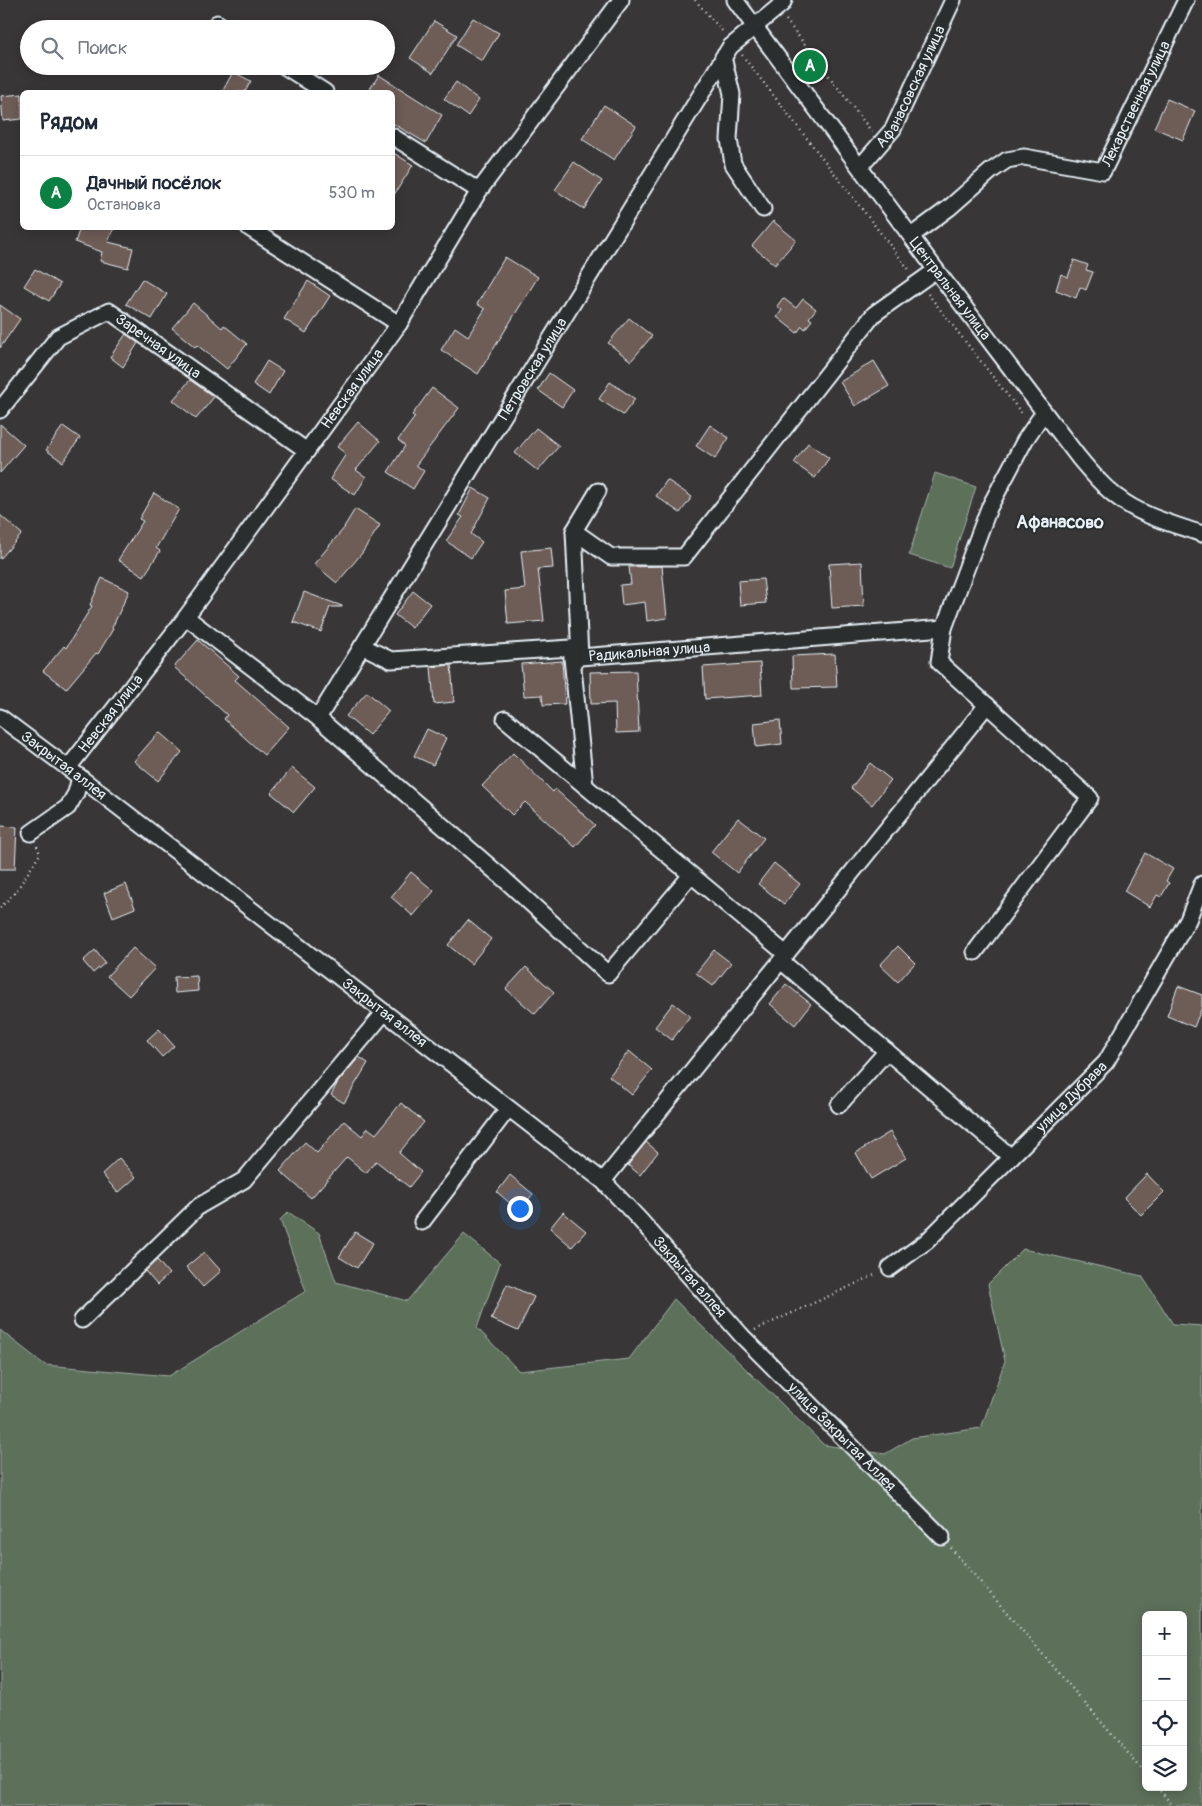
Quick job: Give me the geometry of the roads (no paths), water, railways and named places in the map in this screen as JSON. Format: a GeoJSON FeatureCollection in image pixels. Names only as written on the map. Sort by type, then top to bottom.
{"type":"FeatureCollection","features":[{"type":"Feature","properties":{"kind":"street","name":"Невская улица"},"geometry":{"type":"LineString","coordinates":[[31,833],[68,807],[76,793],[74,773],[399,324],[478,191],[621,0]]}},
{"type":"Feature","properties":{"kind":"street","name":"Центральная улица"},"geometry":{"type":"LineString","coordinates":[[735,0],[936,270],[1101,484],[1118,498],[1138,510],[1160,520],[1202,534]]}},
{"type":"Feature","properties":{"kind":"street","name":"Афанасовская улица"},"geometry":{"type":"LineString","coordinates":[[860,167],[893,129],[953,0]]}},
{"type":"Feature","properties":{"kind":"street","name":"Лекарственная улица"},"geometry":{"type":"LineString","coordinates":[[911,236],[949,208],[991,171],[1007,160],[1024,157],[1103,171],[1186,0]]}},
{"type":"Feature","properties":{"kind":"street","name":"Петровская улица"},"geometry":{"type":"LineString","coordinates":[[318,718],[723,57],[734,44],[780,4]]}},
{"type":"Feature","properties":{"kind":"street"},"geometry":{"type":"LineString","coordinates":[[723,57],[732,94],[729,139],[733,164],[763,209]]}},
{"type":"Feature","properties":{"kind":"street"},"geometry":{"type":"LineString","coordinates":[[298,75],[322,90]]}},
{"type":"Feature","properties":{"kind":"street"},"geometry":{"type":"LineString","coordinates":[[395,138],[478,191]]}},
{"type":"Feature","properties":{"kind":"street"},"geometry":{"type":"LineString","coordinates":[[252,230],[399,324]]}},
{"type":"Feature","properties":{"kind":"street"},"geometry":{"type":"LineString","coordinates":[[574,531],[612,558],[684,557],[874,314],[936,270]]}},
{"type":"Feature","properties":{"kind":"street","name":"Заречная улица"},"geometry":{"type":"LineString","coordinates":[[0,410],[58,338],[108,311],[307,451]]}},
{"type":"Feature","properties":{"kind":"street"},"geometry":{"type":"LineString","coordinates":[[975,952],[1090,798],[940,662],[944,628],[989,508],[1033,428],[1044,412]]}},
{"type":"Feature","properties":{"kind":"street"},"geometry":{"type":"LineString","coordinates":[[586,786],[576,653],[574,531],[598,491]]}},
{"type":"Feature","properties":{"kind":"street"},"geometry":{"type":"LineString","coordinates":[[186,617],[318,718],[496,873],[608,974],[692,875]]}},
{"type":"Feature","properties":{"kind":"street","name":"Радикальная улица"},"geometry":{"type":"LineString","coordinates":[[362,646],[391,660],[576,653],[944,628]]}},
{"type":"Feature","properties":{"kind":"street"},"geometry":{"type":"LineString","coordinates":[[603,1181],[987,705]]}},
{"type":"Feature","properties":{"kind":"street","name":"Закрытая аллея"},"geometry":{"type":"LineString","coordinates":[[0,717],[603,1181],[640,1220],[742,1336]]}},
{"type":"Feature","properties":{"kind":"street"},"geometry":{"type":"LineString","coordinates":[[505,719],[692,875],[887,1051],[1011,1156]]}},
{"type":"Feature","properties":{"kind":"street","name":"улица Дубрава"},"geometry":{"type":"LineString","coordinates":[[890,1268],[927,1241],[1106,1062],[1195,923],[1202,884]]}},
{"type":"Feature","properties":{"kind":"street"},"geometry":{"type":"LineString","coordinates":[[82,1320],[199,1206],[244,1180],[384,1013]]}},
{"type":"Feature","properties":{"kind":"street"},"geometry":{"type":"LineString","coordinates":[[839,1105],[887,1051]]}},
{"type":"Feature","properties":{"kind":"street"},"geometry":{"type":"LineString","coordinates":[[422,1222],[508,1109]]}},
{"type":"Feature","properties":{"kind":"street","name":"улица Закрытая Аллея"},"geometry":{"type":"LineString","coordinates":[[742,1336],[942,1538]]}},
{"type":"Feature","properties":{"kind":"place","name":"Дачный посёлок"},"geometry":{"type":"Point","coordinates":[810,66]}},
{"type":"Feature","properties":{"kind":"district","name":"Афанасово"},"geometry":{"type":"Point","coordinates":[1060,522]}}]}
